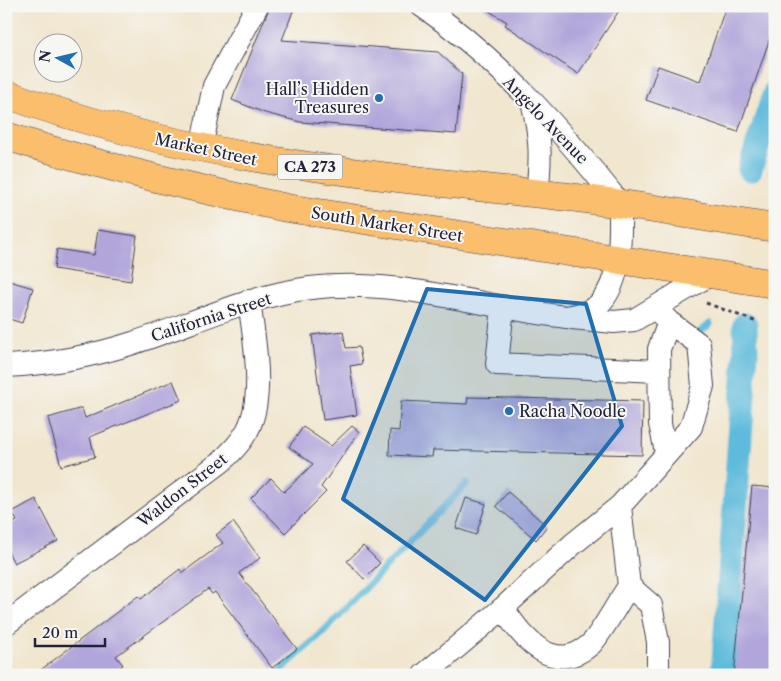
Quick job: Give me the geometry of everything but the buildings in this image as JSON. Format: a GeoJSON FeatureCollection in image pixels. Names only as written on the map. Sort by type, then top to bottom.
{"type":"FeatureCollection","features":[{"type":"Feature","properties":{"kind":"main road","name":"Market Street"},"geometry":{"type":"LineString","coordinates":[[6,94],[112,127],[201,148],[263,160],[620,204]]}},
{"type":"Feature","properties":{"kind":"main road","name":"South Market Street"},"geometry":{"type":"LineString","coordinates":[[6,136],[55,152],[213,192],[287,208],[775,284]]}},
{"type":"Feature","properties":{"kind":"main road","name":"CA 273"},"geometry":{"type":"LineString","coordinates":[[620,204],[775,228]]}},
{"type":"Feature","properties":{"kind":"street"},"geometry":{"type":"LineString","coordinates":[[201,148],[214,86],[257,6]]}},
{"type":"Feature","properties":{"kind":"street","name":"Angelo Avenue"},"geometry":{"type":"LineString","coordinates":[[422,6],[468,42],[533,104],[582,156],[620,204]]}},
{"type":"Feature","properties":{"kind":"street"},"geometry":{"type":"LineString","coordinates":[[533,104],[541,138],[541,160],[537,194]]}},
{"type":"Feature","properties":{"kind":"street"},"geometry":{"type":"LineString","coordinates":[[618,260],[620,204]]}},
{"type":"Feature","properties":{"kind":"street","name":"California Street"},"geometry":{"type":"LineString","coordinates":[[566,317],[586,312],[601,303],[610,287],[618,260]]}},
{"type":"Feature","properties":{"kind":"street","name":"California Street"},"geometry":{"type":"LineString","coordinates":[[6,366],[41,363],[112,349],[249,300],[308,288],[350,285],[392,287],[566,317],[623,322],[662,315],[709,275]]}},
{"type":"Feature","properties":{"kind":"street","name":"Waldon Street"},"geometry":{"type":"LineString","coordinates":[[6,624],[221,462],[245,436],[255,412],[258,395],[249,300]]}},
{"type":"Feature","properties":{"kind":"street"},"geometry":{"type":"LineString","coordinates":[[503,307],[497,364],[659,371]]}},
{"type":"Feature","properties":{"kind":"street"},"geometry":{"type":"LineString","coordinates":[[662,315],[659,349],[660,424],[666,452]]}},
{"type":"Feature","properties":{"kind":"street"},"geometry":{"type":"LineString","coordinates":[[424,675],[503,608],[572,544],[620,506],[691,426],[703,386],[699,344],[662,315]]}},
{"type":"Feature","properties":{"kind":"street"},"geometry":{"type":"LineString","coordinates":[[503,608],[518,631],[537,650],[554,655],[573,655],[591,643],[629,586],[620,506]]}},
{"type":"Feature","properties":{"kind":"street"},"geometry":{"type":"LineString","coordinates":[[629,586],[651,605],[658,642],[658,675]]}},
{"type":"Feature","properties":{"kind":"path"},"geometry":{"type":"LineString","coordinates":[[705,303],[757,322]]}},
{"type":"Feature","properties":{"kind":"highlighted area"},"geometry":{"type":"Polygon","coordinates":[[[427,289],[586,304],[622,426],[485,600],[343,499],[427,289]]]}},
{"type":"Feature","properties":{"kind":"waterway"},"geometry":{"type":"LineString","coordinates":[[750,169],[775,93]]}},
{"type":"Feature","properties":{"kind":"waterway"},"geometry":{"type":"LineString","coordinates":[[699,333],[710,324]]}},
{"type":"Feature","properties":{"kind":"waterway"},"geometry":{"type":"LineString","coordinates":[[723,675],[746,352],[745,325]]}},
{"type":"Feature","properties":{"kind":"waterway"},"geometry":{"type":"LineString","coordinates":[[275,675],[321,634],[467,483]]}},
{"type":"Feature","properties":{"kind":"place","name":"Hall’s Hidden Treasures"},"geometry":{"type":"Point","coordinates":[379,98]}},
{"type":"Feature","properties":{"kind":"place","name":"Racha Noodle"},"geometry":{"type":"Point","coordinates":[509,411]}}]}
